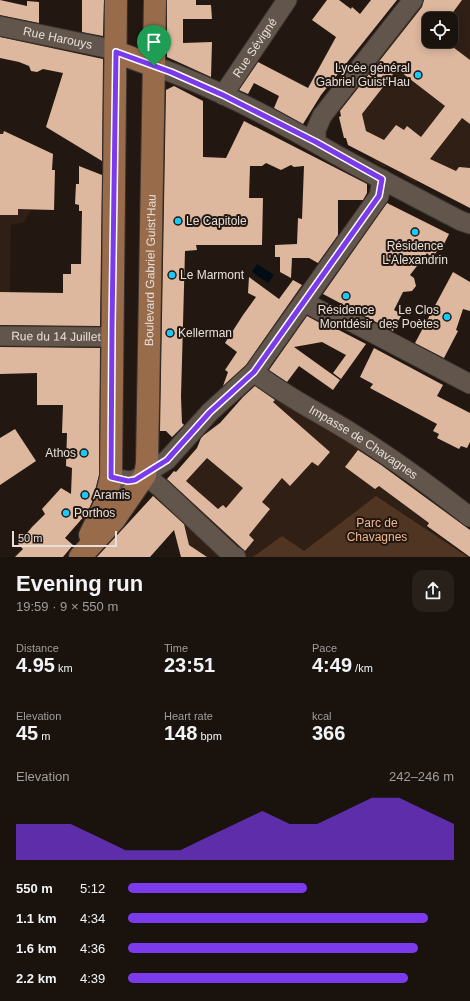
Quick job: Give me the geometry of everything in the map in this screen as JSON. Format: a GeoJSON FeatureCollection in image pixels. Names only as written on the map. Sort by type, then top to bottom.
{"type":"FeatureCollection","features":[{"type":"Feature","properties":{"kind":"main road"},"geometry":{"type":"LineString","coordinates":[[80,557],[104,506],[111,477],[116,0]]}},
{"type":"Feature","properties":{"kind":"main road","name":"Boulevard Gabriel Guist'Hau"},"geometry":{"type":"LineString","coordinates":[[145,475],[147,463],[155,0]]}},
{"type":"Feature","properties":{"kind":"main road"},"geometry":{"type":"LineString","coordinates":[[116,52],[154,66]]}},
{"type":"Feature","properties":{"kind":"main road"},"geometry":{"type":"LineString","coordinates":[[80,557],[114,520],[145,475]]}},
{"type":"Feature","properties":{"kind":"street","name":"Rue Sévigné"},"geometry":{"type":"LineString","coordinates":[[223,95],[287,0]]}},
{"type":"Feature","properties":{"kind":"street"},"geometry":{"type":"LineString","coordinates":[[316,142],[316,130],[322,116],[413,0]]}},
{"type":"Feature","properties":{"kind":"street","name":"Rue Harouys"},"geometry":{"type":"LineString","coordinates":[[0,26],[106,48],[116,52]]}},
{"type":"Feature","properties":{"kind":"street"},"geometry":{"type":"LineString","coordinates":[[154,66],[223,95],[316,142],[461,221],[470,224]]}},
{"type":"Feature","properties":{"kind":"street"},"geometry":{"type":"LineString","coordinates":[[111,477],[128,481],[135,480],[167,460],[210,412],[254,372],[379,196],[382,179]]}},
{"type":"Feature","properties":{"kind":"street"},"geometry":{"type":"LineString","coordinates":[[304,302],[325,313],[350,321],[470,384]]}},
{"type":"Feature","properties":{"kind":"street","name":"Rue du 14 Juillet"},"geometry":{"type":"LineString","coordinates":[[0,336],[112,337]]}},
{"type":"Feature","properties":{"kind":"street","name":"Impasse de Chavagnes"},"geometry":{"type":"LineString","coordinates":[[254,372],[270,384],[356,436],[425,481],[470,517]]}},
{"type":"Feature","properties":{"kind":"street"},"geometry":{"type":"LineString","coordinates":[[145,475],[236,557]]}},
{"type":"Feature","properties":{"kind":"shaded area","name":"Lycée général Gabriel Guist'Hau"},"geometry":{"type":"Polygon","coordinates":[[[424,0],[470,0],[470,208],[418,181],[415,183],[387,166],[385,167],[374,162],[375,159],[348,145],[346,138],[344,138],[339,117],[341,116],[339,108],[424,0]]]}},
{"type":"Feature","properties":{"kind":"shaded area"},"geometry":{"type":"Polygon","coordinates":[[[0,129],[40,148],[43,175],[42,210],[31,210],[24,222],[11,225],[10,292],[0,325],[0,129]]]}},
{"type":"Feature","properties":{"kind":"shaded area"},"geometry":{"type":"Polygon","coordinates":[[[257,264],[274,275],[268,283],[252,272],[257,264]]]}},
{"type":"Feature","properties":{"kind":"shaded area"},"geometry":{"type":"Polygon","coordinates":[[[257,382],[359,449],[345,467],[379,486],[429,523],[427,527],[468,557],[181,557],[171,516],[151,498],[197,449],[196,447],[198,446],[202,437],[219,422],[221,423],[257,382]]]}},
{"type":"Feature","properties":{"kind":"green space","name":"Parc de Chavagnes"},"geometry":{"type":"Polygon","coordinates":[[[376,496],[468,557],[253,557],[282,536],[304,551],[376,496]]]}},
{"type":"Feature","properties":{"kind":"building"},"geometry":{"type":"Polygon","coordinates":[[[0,0],[27,6],[27,1],[39,2],[39,23],[0,15],[0,0]]]}},
{"type":"Feature","properties":{"kind":"building"},"geometry":{"type":"Polygon","coordinates":[[[82,0],[104,0],[103,36],[82,32],[82,0]]]}},
{"type":"Feature","properties":{"kind":"building"},"geometry":{"type":"Polygon","coordinates":[[[167,0],[196,0],[196,5],[211,5],[212,19],[183,19],[183,43],[212,42],[211,77],[167,57],[167,0]]]}},
{"type":"Feature","properties":{"kind":"building"},"geometry":{"type":"Polygon","coordinates":[[[327,0],[339,0],[351,9],[352,7],[360,14],[371,0],[397,0],[321,95],[303,124],[274,108],[279,96],[254,83],[248,94],[239,90],[258,62],[308,88],[336,37],[312,20],[327,0]]]}},
{"type":"Feature","properties":{"kind":"building","name":"Lycée général Gabriel Guist'Hau"},"geometry":{"type":"Polygon","coordinates":[[[424,0],[462,0],[453,12],[422,12],[422,48],[454,48],[470,60],[470,124],[462,118],[430,159],[456,171],[459,167],[470,168],[470,208],[348,145],[346,138],[344,138],[339,117],[341,116],[340,111],[422,7],[424,0]],[[397,69],[362,114],[366,131],[384,140],[396,125],[404,130],[407,126],[421,137],[445,106],[397,69]]]}},
{"type":"Feature","properties":{"kind":"building"},"geometry":{"type":"Polygon","coordinates":[[[0,37],[103,59],[102,161],[46,127],[63,73],[43,69],[37,72],[31,71],[29,66],[0,58],[0,37]]]}},
{"type":"Feature","properties":{"kind":"building"},"geometry":{"type":"Polygon","coordinates":[[[174,86],[203,101],[203,157],[226,158],[244,121],[367,184],[367,193],[363,200],[338,200],[338,235],[318,263],[309,258],[292,258],[291,278],[280,272],[280,257],[275,257],[275,245],[297,244],[298,218],[302,219],[304,166],[294,167],[291,165],[281,170],[266,163],[262,166],[250,166],[249,198],[263,198],[262,245],[196,245],[197,250],[185,251],[181,397],[182,423],[184,425],[172,437],[166,431],[160,431],[166,90],[174,86]]]}},
{"type":"Feature","properties":{"kind":"building"},"geometry":{"type":"Polygon","coordinates":[[[4,131],[53,154],[52,170],[55,170],[54,210],[18,209],[18,215],[0,215],[0,134],[3,134],[4,131]]]}},
{"type":"Feature","properties":{"kind":"building"},"geometry":{"type":"Polygon","coordinates":[[[79,166],[102,175],[100,326],[0,325],[0,292],[63,293],[63,274],[71,274],[71,264],[81,264],[82,211],[79,211],[79,205],[75,204],[76,184],[79,184],[79,166]]]}},
{"type":"Feature","properties":{"kind":"building"},"geometry":{"type":"Polygon","coordinates":[[[387,203],[449,234],[442,248],[440,247],[432,258],[427,253],[410,275],[414,278],[416,286],[412,291],[403,292],[394,310],[402,314],[393,331],[323,294],[387,203]]]}},
{"type":"Feature","properties":{"kind":"building","name":"Le Clos des Poètes"},"geometry":{"type":"Polygon","coordinates":[[[453,272],[470,282],[470,311],[463,309],[456,330],[458,331],[444,358],[415,343],[453,272]]]}},
{"type":"Feature","properties":{"kind":"building"},"geometry":{"type":"Polygon","coordinates":[[[249,277],[279,299],[293,280],[302,285],[246,365],[223,386],[228,372],[225,370],[237,352],[225,343],[256,297],[248,293],[249,277]]]}},
{"type":"Feature","properties":{"kind":"building"},"geometry":{"type":"Polygon","coordinates":[[[307,316],[320,323],[333,327],[366,344],[341,379],[333,373],[346,355],[322,342],[294,347],[340,380],[333,390],[299,366],[287,382],[269,370],[307,316]]]}},
{"type":"Feature","properties":{"kind":"building"},"geometry":{"type":"Polygon","coordinates":[[[0,347],[100,348],[99,475],[92,502],[87,513],[65,538],[73,545],[63,557],[15,557],[23,549],[18,544],[45,514],[42,509],[61,488],[71,494],[72,468],[66,466],[67,433],[62,433],[63,405],[37,405],[37,373],[0,374],[0,347]]]}},
{"type":"Feature","properties":{"kind":"building"},"geometry":{"type":"Polygon","coordinates":[[[374,348],[443,385],[437,396],[470,413],[470,442],[467,448],[461,446],[459,449],[437,438],[439,434],[433,431],[437,424],[370,388],[373,384],[360,377],[374,348]]]}},
{"type":"Feature","properties":{"kind":"building"},"geometry":{"type":"Polygon","coordinates":[[[255,386],[275,400],[273,402],[330,452],[318,466],[312,462],[290,486],[282,478],[262,502],[270,509],[249,535],[254,540],[245,551],[167,479],[174,471],[176,472],[197,448],[201,438],[220,423],[255,386]],[[207,458],[186,481],[218,509],[223,505],[226,508],[243,488],[207,458]]]}},
{"type":"Feature","properties":{"kind":"building"},"geometry":{"type":"Polygon","coordinates":[[[15,429],[36,461],[0,485],[0,438],[15,429]]]}},
{"type":"Feature","properties":{"kind":"building"},"geometry":{"type":"Polygon","coordinates":[[[358,450],[470,530],[470,557],[427,526],[429,523],[379,486],[375,489],[345,467],[358,450]]]}},
{"type":"Feature","properties":{"kind":"building"},"geometry":{"type":"Polygon","coordinates":[[[153,496],[184,524],[189,545],[207,557],[181,557],[174,530],[150,557],[97,557],[153,496]]]}},
{"type":"Feature","properties":{"kind":"place","name":"Lycée général Gabriel Guist'Hau"},"geometry":{"type":"Point","coordinates":[418,75]}},
{"type":"Feature","properties":{"kind":"place","name":"Le Capitole"},"geometry":{"type":"Point","coordinates":[178,221]}},
{"type":"Feature","properties":{"kind":"place","name":"Résidence L'Alexandrin"},"geometry":{"type":"Point","coordinates":[415,232]}},
{"type":"Feature","properties":{"kind":"place","name":"Le Marmont"},"geometry":{"type":"Point","coordinates":[172,275]}},
{"type":"Feature","properties":{"kind":"place","name":"Résidence Montdésir"},"geometry":{"type":"Point","coordinates":[346,296]}},
{"type":"Feature","properties":{"kind":"place","name":"Le Clos des Poètes"},"geometry":{"type":"Point","coordinates":[447,317]}},
{"type":"Feature","properties":{"kind":"place","name":"Kellerman"},"geometry":{"type":"Point","coordinates":[170,333]}},
{"type":"Feature","properties":{"kind":"place","name":"Athos"},"geometry":{"type":"Point","coordinates":[84,453]}},
{"type":"Feature","properties":{"kind":"place","name":"Aramis"},"geometry":{"type":"Point","coordinates":[85,495]}},
{"type":"Feature","properties":{"kind":"place","name":"Porthos"},"geometry":{"type":"Point","coordinates":[66,513]}},
{"type":"Feature","properties":{"kind":"route"},"geometry":{"type":"LineString","coordinates":[[116,52],[154,66],[223,95],[316,142],[382,179],[379,196],[254,372],[210,412],[167,460],[145,475],[135,480],[128,481],[111,477],[116,52]]}}]}
